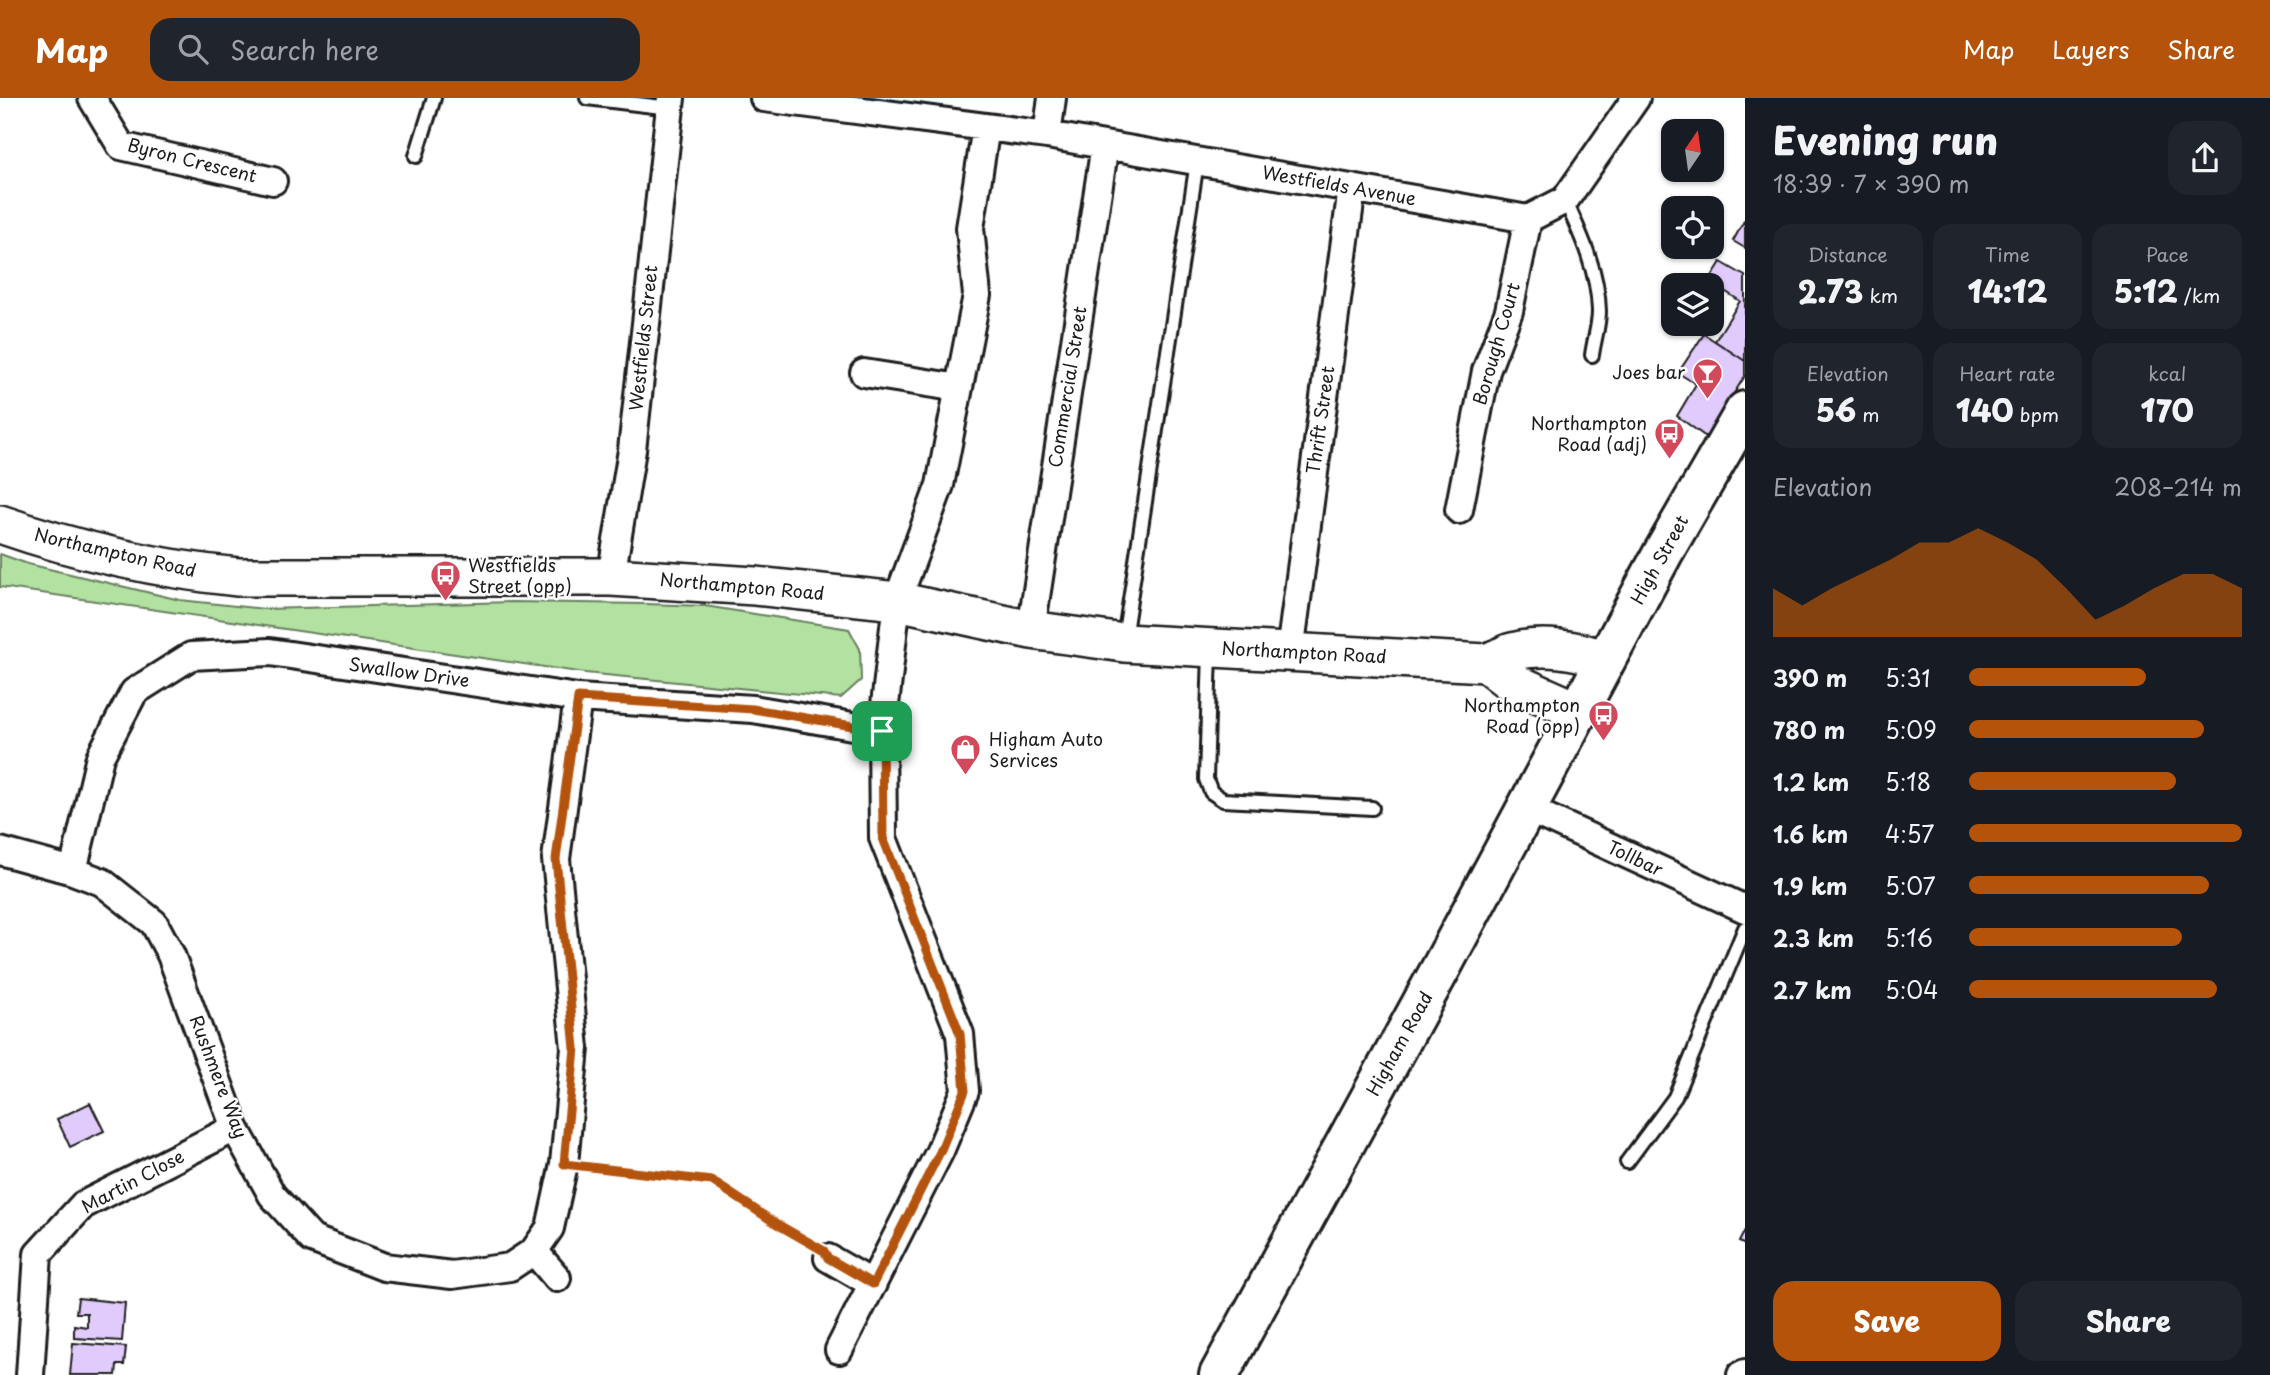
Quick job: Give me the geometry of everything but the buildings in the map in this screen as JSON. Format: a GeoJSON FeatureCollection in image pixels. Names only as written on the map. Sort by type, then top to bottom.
{"type":"FeatureCollection","features":[{"type":"Feature","properties":{"kind":"main road","name":"High Street"},"geometry":{"type":"LineString","coordinates":[[1578,711],[1668,543],[1745,411]]}},
{"type":"Feature","properties":{"kind":"main road","name":"Northampton Road"},"geometry":{"type":"LineString","coordinates":[[0,524],[75,548],[183,572],[239,577],[611,577],[755,586],[897,601],[1031,629],[1124,643],[1486,663]]}},
{"type":"Feature","properties":{"kind":"main road"},"geometry":{"type":"LineString","coordinates":[[1578,711],[1508,680],[1486,663],[1512,652],[1532,649],[1584,652],[1605,660]]}},
{"type":"Feature","properties":{"kind":"main road","name":"Higham Road"},"geometry":{"type":"LineString","coordinates":[[1219,1375],[1578,711]]}},
{"type":"Feature","properties":{"kind":"street","name":"Byron Crescent"},"geometry":{"type":"LineString","coordinates":[[92,98],[121,146],[273,181]]}},
{"type":"Feature","properties":{"kind":"street"},"geometry":{"type":"LineString","coordinates":[[764,98],[986,127],[970,228],[977,295],[940,485],[897,601],[882,731],[883,838],[960,1034],[965,1091],[940,1152],[839,1350]]}},
{"type":"Feature","properties":{"kind":"street"},"geometry":{"type":"LineString","coordinates":[[1047,135],[1052,98]]}},
{"type":"Feature","properties":{"kind":"street"},"geometry":{"type":"LineString","coordinates":[[1528,219],[1565,200],[1636,98]]}},
{"type":"Feature","properties":{"kind":"street","name":"Westfields Street"},"geometry":{"type":"LineString","coordinates":[[611,577],[632,450],[671,103]]}},
{"type":"Feature","properties":{"kind":"street","name":"Westfields Avenue"},"geometry":{"type":"LineString","coordinates":[[986,127],[1047,135],[1528,219]]}},
{"type":"Feature","properties":{"kind":"street","name":"Commercial Street"},"geometry":{"type":"LineString","coordinates":[[1031,629],[1105,145]]}},
{"type":"Feature","properties":{"kind":"street","name":"Thrift Street"},"geometry":{"type":"LineString","coordinates":[[1290,652],[1352,188]]}},
{"type":"Feature","properties":{"kind":"street","name":"Borough Court"},"geometry":{"type":"LineString","coordinates":[[1458,510],[1486,371],[1509,311],[1528,219]]}},
{"type":"Feature","properties":{"kind":"street"},"geometry":{"type":"LineString","coordinates":[[864,373],[959,388]]}},
{"type":"Feature","properties":{"kind":"street","name":"Swallow Drive"},"geometry":{"type":"LineString","coordinates":[[73,871],[100,757],[134,692],[191,656],[270,652],[578,698],[753,709],[882,731]]}},
{"type":"Feature","properties":{"kind":"street"},"geometry":{"type":"LineString","coordinates":[[557,1278],[534,1251],[550,1228],[564,1164],[575,1048],[556,859],[578,698]]}},
{"type":"Feature","properties":{"kind":"street","name":"Tollbar"},"geometry":{"type":"LineString","coordinates":[[1526,808],[1745,909]]}},
{"type":"Feature","properties":{"kind":"street","name":"Rushmere Way"},"geometry":{"type":"LineString","coordinates":[[0,851],[102,882],[154,923],[171,955],[235,1128],[272,1195],[312,1239],[384,1267],[452,1275],[510,1267],[534,1251]]}},
{"type":"Feature","properties":{"kind":"street","name":"Martin Close"},"geometry":{"type":"LineString","coordinates":[[30,1375],[38,1254],[83,1205],[235,1128]]}},
{"type":"Feature","properties":{"kind":"street"},"geometry":{"type":"LineString","coordinates":[[828,1258],[873,1284]]}},
{"type":"Feature","properties":{"kind":"lane"},"geometry":{"type":"LineString","coordinates":[[416,156],[434,98]]}},
{"type":"Feature","properties":{"kind":"lane"},"geometry":{"type":"LineString","coordinates":[[587,98],[671,103]]}},
{"type":"Feature","properties":{"kind":"lane"},"geometry":{"type":"LineString","coordinates":[[1124,643],[1197,162]]}},
{"type":"Feature","properties":{"kind":"lane"},"geometry":{"type":"LineString","coordinates":[[1565,200],[1584,241],[1594,276],[1599,313],[1592,355]]}},
{"type":"Feature","properties":{"kind":"lane"},"geometry":{"type":"LineString","coordinates":[[1210,648],[1206,779],[1211,792],[1223,800],[1372,808]]}},
{"type":"Feature","properties":{"kind":"lane"},"geometry":{"type":"LineString","coordinates":[[1627,1163],[1675,1097],[1745,928]]}},
{"type":"Feature","properties":{"kind":"path"},"geometry":{"type":"LineString","coordinates":[[564,1164],[712,1181],[824,1251],[828,1258]]}},
{"type":"Feature","properties":{"kind":"green space"},"geometry":{"type":"Polygon","coordinates":[[[0,554],[28,564],[180,600],[265,609],[512,602],[705,606],[849,629],[860,649],[861,680],[841,698],[585,673],[0,587],[0,554]]]}},
{"type":"Feature","properties":{"kind":"place","name":"Joes bar"},"geometry":{"type":"Point","coordinates":[1708,400]}},
{"type":"Feature","properties":{"kind":"place","name":"Northampton Road (adj)"},"geometry":{"type":"Point","coordinates":[1670,461]}},
{"type":"Feature","properties":{"kind":"place","name":"Westfields Street (opp)"},"geometry":{"type":"Point","coordinates":[445,603]}},
{"type":"Feature","properties":{"kind":"place","name":"Northampton Road (opp)"},"geometry":{"type":"Point","coordinates":[1603,743]}},
{"type":"Feature","properties":{"kind":"place","name":"Higham Auto Services"},"geometry":{"type":"Point","coordinates":[966,777]}},
{"type":"Feature","properties":{"kind":"route"},"geometry":{"type":"LineString","coordinates":[[578,698],[753,709],[882,731],[883,838],[960,1034],[965,1091],[940,1152],[873,1284],[828,1258],[824,1251],[712,1181],[564,1164],[575,1048],[556,859],[578,698]]}}]}
